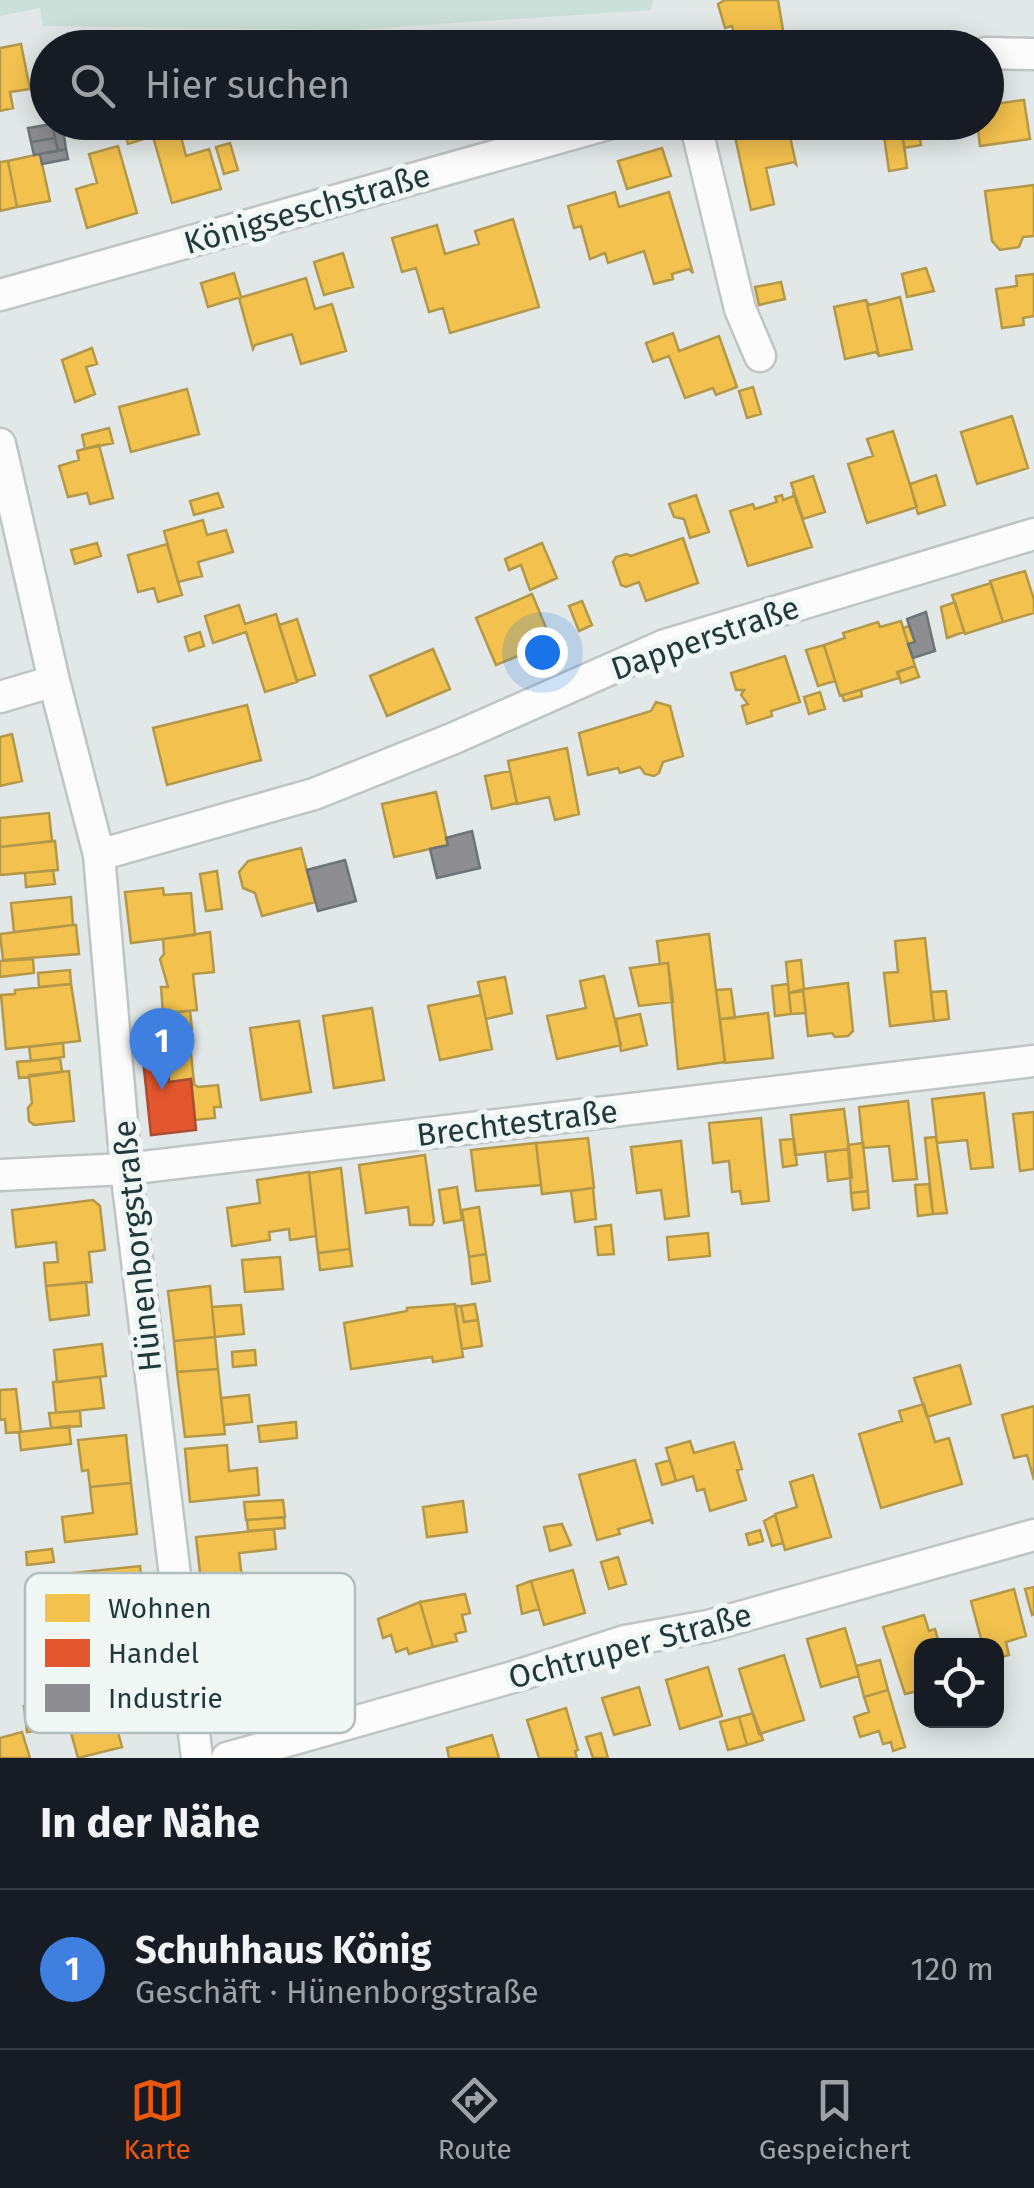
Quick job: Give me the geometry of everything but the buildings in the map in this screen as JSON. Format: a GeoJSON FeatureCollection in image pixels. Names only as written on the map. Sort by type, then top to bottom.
{"type":"FeatureCollection","features":[{"type":"Feature","properties":{"kind":"street"},"geometry":{"type":"LineString","coordinates":[[1004,53],[1034,54]]}},
{"type":"Feature","properties":{"kind":"street","name":"Königseschstraße"},"geometry":{"type":"LineString","coordinates":[[0,295],[551,140]]}},
{"type":"Feature","properties":{"kind":"street"},"geometry":{"type":"LineString","coordinates":[[699,140],[740,309],[760,356]]}},
{"type":"Feature","properties":{"kind":"street","name":"Hünenborgstraße"},"geometry":{"type":"LineString","coordinates":[[0,444],[54,681],[99,855],[126,1169],[175,1573]]}},
{"type":"Feature","properties":{"kind":"street","name":"Dapperstraße"},"geometry":{"type":"LineString","coordinates":[[99,855],[314,794],[452,739],[665,644],[1034,534]]}},
{"type":"Feature","properties":{"kind":"street"},"geometry":{"type":"LineString","coordinates":[[0,697],[54,681]]}},
{"type":"Feature","properties":{"kind":"street","name":"Brechtestraße"},"geometry":{"type":"LineString","coordinates":[[0,1175],[126,1169],[1034,1061]]}},
{"type":"Feature","properties":{"kind":"street","name":"Ochtruper Straße"},"geometry":{"type":"LineString","coordinates":[[355,1722],[625,1640],[708,1626],[1034,1535]]}},
{"type":"Feature","properties":{"kind":"street","name":"Hünenborgstraße"},"geometry":{"type":"LineString","coordinates":[[194,1733],[197,1758]]}},
{"type":"Feature","properties":{"kind":"street","name":"Ochtruper Straße"},"geometry":{"type":"LineString","coordinates":[[227,1758],[315,1733]]}},
{"type":"Feature","properties":{"kind":"green space"},"geometry":{"type":"Polygon","coordinates":[[[0,0],[653,0],[651,10],[349,30],[43,26],[40,8],[0,16],[0,0]]]}},
{"type":"Feature","properties":{"kind":"place","name":"Schuhhaus König"},"geometry":{"type":"Point","coordinates":[162,1090]}}]}
